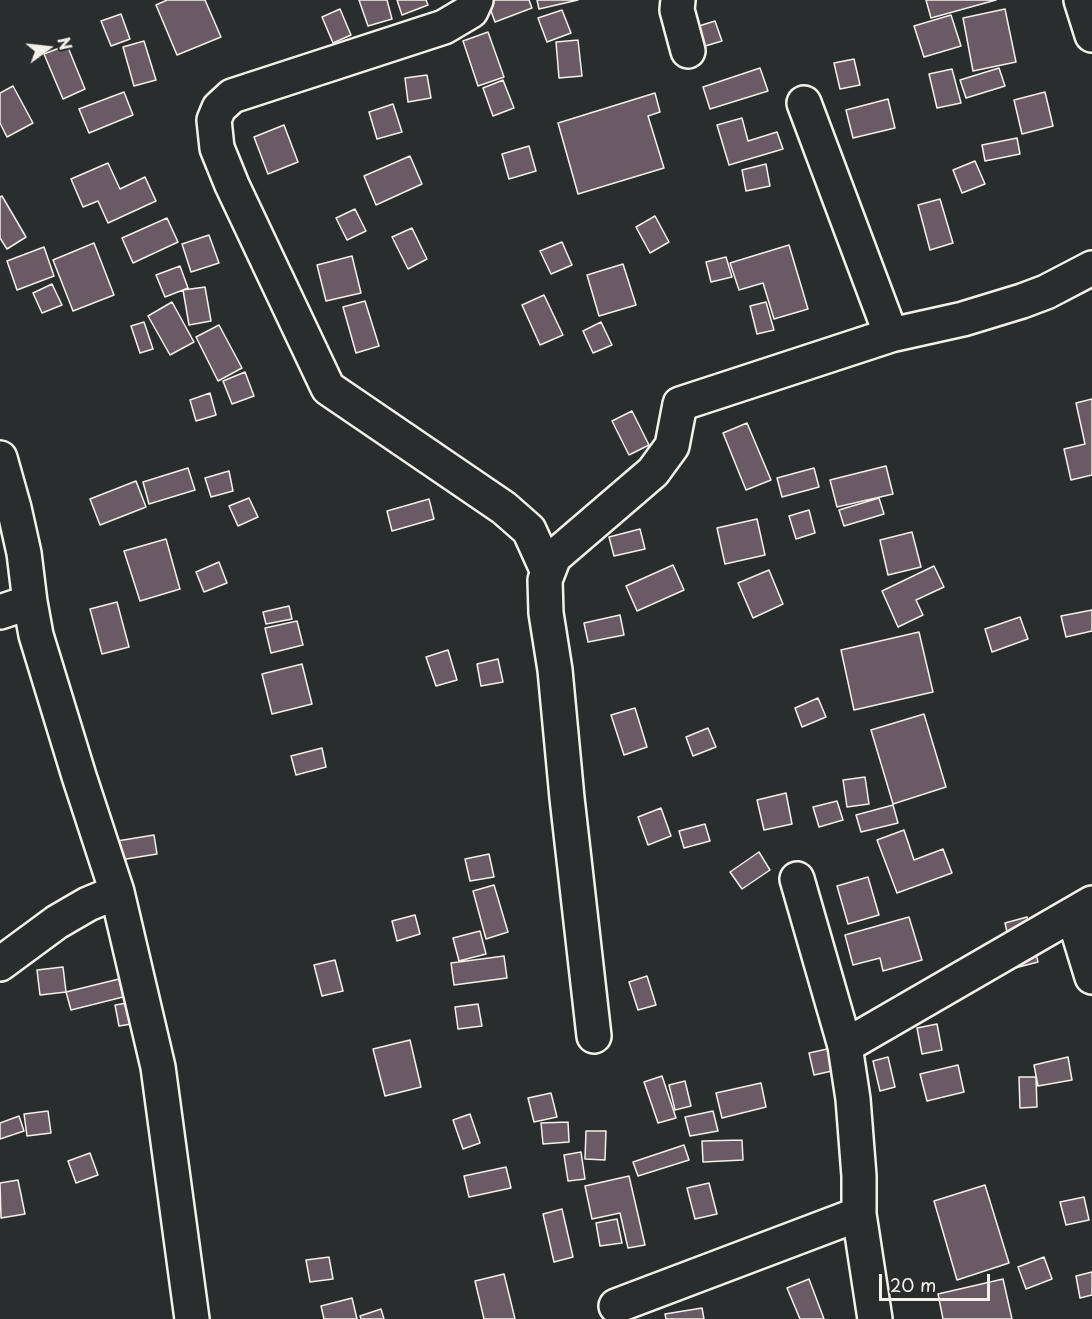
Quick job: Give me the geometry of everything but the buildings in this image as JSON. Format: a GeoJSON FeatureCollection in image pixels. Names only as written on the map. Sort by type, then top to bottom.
{"type":"FeatureCollection","features":[{"type":"Feature","properties":{"kind":"street"},"geometry":{"type":"LineString","coordinates":[[476,0],[471,11],[444,27],[231,96],[219,108],[214,120],[217,148],[232,185],[328,388],[504,508],[529,530],[548,572]]}},
{"type":"Feature","properties":{"kind":"street"},"geometry":{"type":"LineString","coordinates":[[678,0],[677,10],[688,51]]}},
{"type":"Feature","properties":{"kind":"street"},"geometry":{"type":"LineString","coordinates":[[1081,0],[1092,35]]}},
{"type":"Feature","properties":{"kind":"street"},"geometry":{"type":"LineString","coordinates":[[804,103],[891,335]]}},
{"type":"Feature","properties":{"kind":"street"},"geometry":{"type":"LineString","coordinates":[[594,1036],[555,670],[546,613],[545,580],[554,557],[653,472],[672,446],[680,404],[891,335],[963,319],[1022,302],[1092,268]]}},
{"type":"Feature","properties":{"kind":"street"},"geometry":{"type":"LineString","coordinates":[[0,458],[24,554],[15,607],[36,635],[117,891],[158,1066],[192,1319]]}},
{"type":"Feature","properties":{"kind":"street"},"geometry":{"type":"LineString","coordinates":[[797,879],[845,1046],[853,1099],[859,1176],[859,1214],[875,1319]]}},
{"type":"Feature","properties":{"kind":"street"},"geometry":{"type":"LineString","coordinates":[[0,964],[57,922],[117,891]]}},
{"type":"Feature","properties":{"kind":"street"},"geometry":{"type":"LineString","coordinates":[[845,1046],[1082,909],[1092,976]]}},
{"type":"Feature","properties":{"kind":"street"},"geometry":{"type":"LineString","coordinates":[[616,1306],[859,1214]]}}]}
